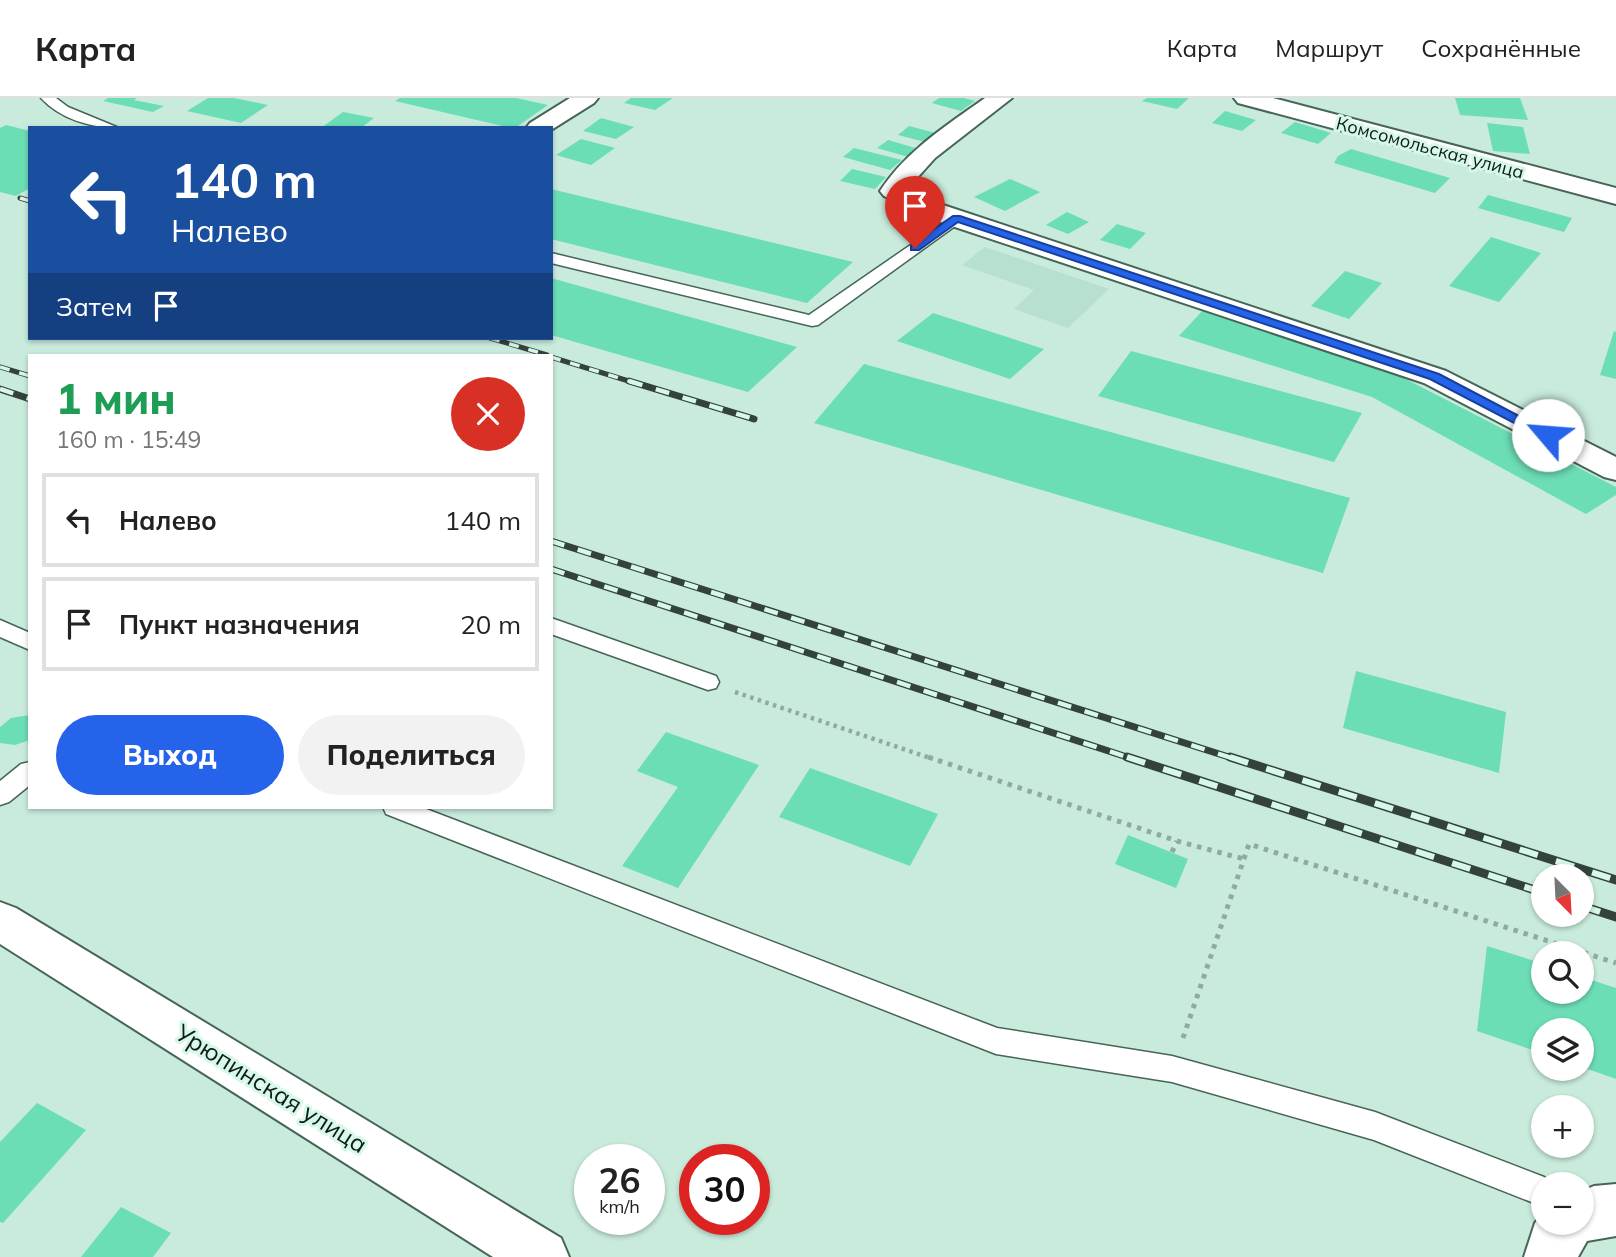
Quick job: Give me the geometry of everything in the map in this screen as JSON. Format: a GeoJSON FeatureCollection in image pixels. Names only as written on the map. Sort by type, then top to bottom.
{"type":"FeatureCollection","features":[{"type":"Feature","properties":{"kind":"street"},"geometry":{"type":"LineString","coordinates":[[541,126],[586,98]]}},
{"type":"Feature","properties":{"kind":"street"},"geometry":{"type":"LineString","coordinates":[[1000,98],[914,164],[900,177],[893,191],[957,218],[1435,377],[1616,470]]}},
{"type":"Feature","properties":{"kind":"street","name":"Комсомольская улица"},"geometry":{"type":"LineString","coordinates":[[1245,98],[1616,195]]}},
{"type":"Feature","properties":{"kind":"street","name":"Урюпинская улица"},"geometry":{"type":"LineString","coordinates":[[0,921],[542,1257]]}},
{"type":"Feature","properties":{"kind":"street"},"geometry":{"type":"LineString","coordinates":[[1551,1257],[1554,1242],[1562,1235]]}},
{"type":"Feature","properties":{"kind":"lane"},"geometry":{"type":"LineString","coordinates":[[48,98],[63,110],[107,126]]}},
{"type":"Feature","properties":{"kind":"lane"},"geometry":{"type":"LineString","coordinates":[[553,258],[813,321],[957,218]]}},
{"type":"Feature","properties":{"kind":"lane"},"geometry":{"type":"LineString","coordinates":[[553,627],[708,682]]}},
{"type":"Feature","properties":{"kind":"lane"},"geometry":{"type":"LineString","coordinates":[[0,628],[28,641]]}},
{"type":"Feature","properties":{"kind":"lane"},"geometry":{"type":"LineString","coordinates":[[0,795],[28,773]]}},
{"type":"Feature","properties":{"kind":"lane"},"geometry":{"type":"LineString","coordinates":[[405,809],[996,1041],[1172,1069],[1375,1126],[1531,1187]]}},
{"type":"Feature","properties":{"kind":"path"},"geometry":{"type":"LineString","coordinates":[[708,682],[1177,841],[1244,859]]}},
{"type":"Feature","properties":{"kind":"path"},"geometry":{"type":"LineString","coordinates":[[1172,852],[1177,841]]}},
{"type":"Feature","properties":{"kind":"path"},"geometry":{"type":"LineString","coordinates":[[1172,1069],[1249,844],[1616,963]]}},
{"type":"Feature","properties":{"kind":"shaded area"},"geometry":{"type":"Polygon","coordinates":[[[985,247],[1109,289],[1068,328],[1014,309],[1034,290],[962,265],[985,247]]]}},
{"type":"Feature","properties":{"kind":"building"},"geometry":{"type":"Polygon","coordinates":[[[108,98],[137,98],[134,100],[164,106],[153,112],[103,101],[108,98]]]}},
{"type":"Feature","properties":{"kind":"building"},"geometry":{"type":"Polygon","coordinates":[[[208,98],[234,98],[268,105],[241,123],[187,111],[208,98]]]}},
{"type":"Feature","properties":{"kind":"building"},"geometry":{"type":"Polygon","coordinates":[[[400,98],[516,98],[548,105],[518,126],[502,126],[395,101],[400,98]]]}},
{"type":"Feature","properties":{"kind":"building"},"geometry":{"type":"Polygon","coordinates":[[[631,98],[673,98],[655,110],[624,103],[631,98]]]}},
{"type":"Feature","properties":{"kind":"building"},"geometry":{"type":"Polygon","coordinates":[[[939,98],[975,101],[961,111],[932,103],[939,98]]]}},
{"type":"Feature","properties":{"kind":"building"},"geometry":{"type":"Polygon","coordinates":[[[1147,98],[1189,98],[1177,109],[1142,101],[1147,98]]]}},
{"type":"Feature","properties":{"kind":"building"},"geometry":{"type":"Polygon","coordinates":[[[1455,98],[1520,98],[1528,120],[1460,115],[1455,98]]]}},
{"type":"Feature","properties":{"kind":"building"},"geometry":{"type":"Polygon","coordinates":[[[1225,111],[1256,120],[1242,131],[1212,123],[1225,111]]]}},
{"type":"Feature","properties":{"kind":"building"},"geometry":{"type":"Polygon","coordinates":[[[343,112],[374,118],[364,126],[324,126],[343,112]]]}},
{"type":"Feature","properties":{"kind":"building"},"geometry":{"type":"Polygon","coordinates":[[[601,118],[634,127],[616,139],[583,131],[601,118]]]}},
{"type":"Feature","properties":{"kind":"building"},"geometry":{"type":"Polygon","coordinates":[[[1295,122],[1331,133],[1318,144],[1281,133],[1295,122]]]}},
{"type":"Feature","properties":{"kind":"building"},"geometry":{"type":"Polygon","coordinates":[[[1487,123],[1523,127],[1530,154],[1493,151],[1487,123]]]}},
{"type":"Feature","properties":{"kind":"building"},"geometry":{"type":"Polygon","coordinates":[[[6,125],[28,130],[28,189],[16,196],[0,192],[0,128],[6,125]]]}},
{"type":"Feature","properties":{"kind":"building"},"geometry":{"type":"Polygon","coordinates":[[[909,126],[936,133],[925,142],[898,135],[909,126]]]}},
{"type":"Feature","properties":{"kind":"building"},"geometry":{"type":"Polygon","coordinates":[[[581,139],[615,148],[591,165],[556,155],[581,139]]]}},
{"type":"Feature","properties":{"kind":"building"},"geometry":{"type":"Polygon","coordinates":[[[888,140],[919,149],[908,157],[877,148],[888,140]]]}},
{"type":"Feature","properties":{"kind":"building"},"geometry":{"type":"Polygon","coordinates":[[[854,148],[902,160],[890,170],[843,157],[854,148]]]}},
{"type":"Feature","properties":{"kind":"building"},"geometry":{"type":"Polygon","coordinates":[[[1351,149],[1450,178],[1435,193],[1334,163],[1338,156],[1351,149]]]}},
{"type":"Feature","properties":{"kind":"building"},"geometry":{"type":"Polygon","coordinates":[[[852,169],[886,177],[875,189],[840,181],[852,169]]]}},
{"type":"Feature","properties":{"kind":"building"},"geometry":{"type":"Polygon","coordinates":[[[1010,179],[1040,192],[1005,211],[974,197],[1010,179]]]}},
{"type":"Feature","properties":{"kind":"building"},"geometry":{"type":"Polygon","coordinates":[[[553,189],[853,262],[807,303],[553,240],[553,189]]]}},
{"type":"Feature","properties":{"kind":"building"},"geometry":{"type":"Polygon","coordinates":[[[1488,195],[1572,218],[1564,232],[1478,208],[1488,195]]]}},
{"type":"Feature","properties":{"kind":"building"},"geometry":{"type":"Polygon","coordinates":[[[1067,212],[1089,222],[1068,234],[1046,225],[1067,212]]]}},
{"type":"Feature","properties":{"kind":"building"},"geometry":{"type":"Polygon","coordinates":[[[1117,224],[1146,233],[1130,249],[1100,240],[1117,224]]]}},
{"type":"Feature","properties":{"kind":"building"},"geometry":{"type":"Polygon","coordinates":[[[1491,237],[1541,253],[1499,302],[1449,286],[1491,237]]]}},
{"type":"Feature","properties":{"kind":"building"},"geometry":{"type":"Polygon","coordinates":[[[1345,271],[1382,283],[1349,319],[1311,306],[1345,271]]]}},
{"type":"Feature","properties":{"kind":"building"},"geometry":{"type":"Polygon","coordinates":[[[553,279],[797,347],[748,392],[553,336],[553,279]]]}},
{"type":"Feature","properties":{"kind":"building"},"geometry":{"type":"Polygon","coordinates":[[[1203,310],[1394,373],[1616,487],[1616,495],[1586,514],[1372,397],[1179,336],[1203,310]]]}},
{"type":"Feature","properties":{"kind":"building"},"geometry":{"type":"Polygon","coordinates":[[[933,313],[1044,349],[1010,379],[897,341],[933,313]]]}},
{"type":"Feature","properties":{"kind":"building"},"geometry":{"type":"Polygon","coordinates":[[[1614,331],[1616,332],[1616,379],[1600,375],[1614,331]]]}},
{"type":"Feature","properties":{"kind":"building"},"geometry":{"type":"Polygon","coordinates":[[[1131,351],[1362,413],[1334,462],[1098,396],[1131,351]]]}},
{"type":"Feature","properties":{"kind":"building"},"geometry":{"type":"Polygon","coordinates":[[[864,364],[1350,498],[1323,573],[814,423],[864,364]]]}},
{"type":"Feature","properties":{"kind":"building"},"geometry":{"type":"Polygon","coordinates":[[[1356,671],[1506,712],[1499,773],[1343,728],[1356,671]]]}},
{"type":"Feature","properties":{"kind":"building"},"geometry":{"type":"Polygon","coordinates":[[[28,715],[28,741],[15,745],[0,743],[0,727],[11,718],[28,715]]]}},
{"type":"Feature","properties":{"kind":"building"},"geometry":{"type":"Polygon","coordinates":[[[666,732],[759,765],[678,888],[622,866],[678,787],[637,771],[666,732]]]}},
{"type":"Feature","properties":{"kind":"building"},"geometry":{"type":"Polygon","coordinates":[[[810,768],[938,814],[910,866],[779,817],[810,768]]]}},
{"type":"Feature","properties":{"kind":"building"},"geometry":{"type":"Polygon","coordinates":[[[1128,835],[1188,859],[1176,888],[1115,864],[1128,835]]]}},
{"type":"Feature","properties":{"kind":"building"},"geometry":{"type":"Polygon","coordinates":[[[1487,946],[1531,960],[1531,1004],[1594,1004],[1594,981],[1616,988],[1616,1079],[1594,1071],[1594,1018],[1531,1018],[1531,1050],[1477,1031],[1487,946]]]}},
{"type":"Feature","properties":{"kind":"building"},"geometry":{"type":"Polygon","coordinates":[[[37,1103],[86,1130],[3,1223],[0,1222],[0,1142],[37,1103]]]}},
{"type":"Feature","properties":{"kind":"building"},"geometry":{"type":"Polygon","coordinates":[[[121,1207],[171,1233],[153,1257],[81,1257],[121,1207]]]}},
{"type":"Feature","properties":{"kind":"railway"},"geometry":{"type":"LineString","coordinates":[[20,198],[28,200]]}},
{"type":"Feature","properties":{"kind":"railway"},"geometry":{"type":"LineString","coordinates":[[497,340],[544,354]]}},
{"type":"Feature","properties":{"kind":"railway"},"geometry":{"type":"LineString","coordinates":[[553,358],[635,383]]}},
{"type":"Feature","properties":{"kind":"railway"},"geometry":{"type":"LineString","coordinates":[[0,367],[28,375]]}},
{"type":"Feature","properties":{"kind":"railway"},"geometry":{"type":"LineString","coordinates":[[629,381],[754,419]]}},
{"type":"Feature","properties":{"kind":"railway"},"geometry":{"type":"LineString","coordinates":[[0,389],[28,398]]}},
{"type":"Feature","properties":{"kind":"railway"},"geometry":{"type":"LineString","coordinates":[[553,542],[1235,759]]}},
{"type":"Feature","properties":{"kind":"railway"},"geometry":{"type":"LineString","coordinates":[[553,570],[1133,759]]}},
{"type":"Feature","properties":{"kind":"railway"},"geometry":{"type":"LineString","coordinates":[[1127,757],[1531,889]]}},
{"type":"Feature","properties":{"kind":"railway"},"geometry":{"type":"LineString","coordinates":[[1230,757],[1616,880]]}},
{"type":"Feature","properties":{"kind":"railway"},"geometry":{"type":"LineString","coordinates":[[1594,910],[1616,917]]}},
{"type":"Feature","properties":{"kind":"route"},"geometry":{"type":"LineString","coordinates":[[915,248],[957,218],[1435,377],[1548,435]]}}]}
